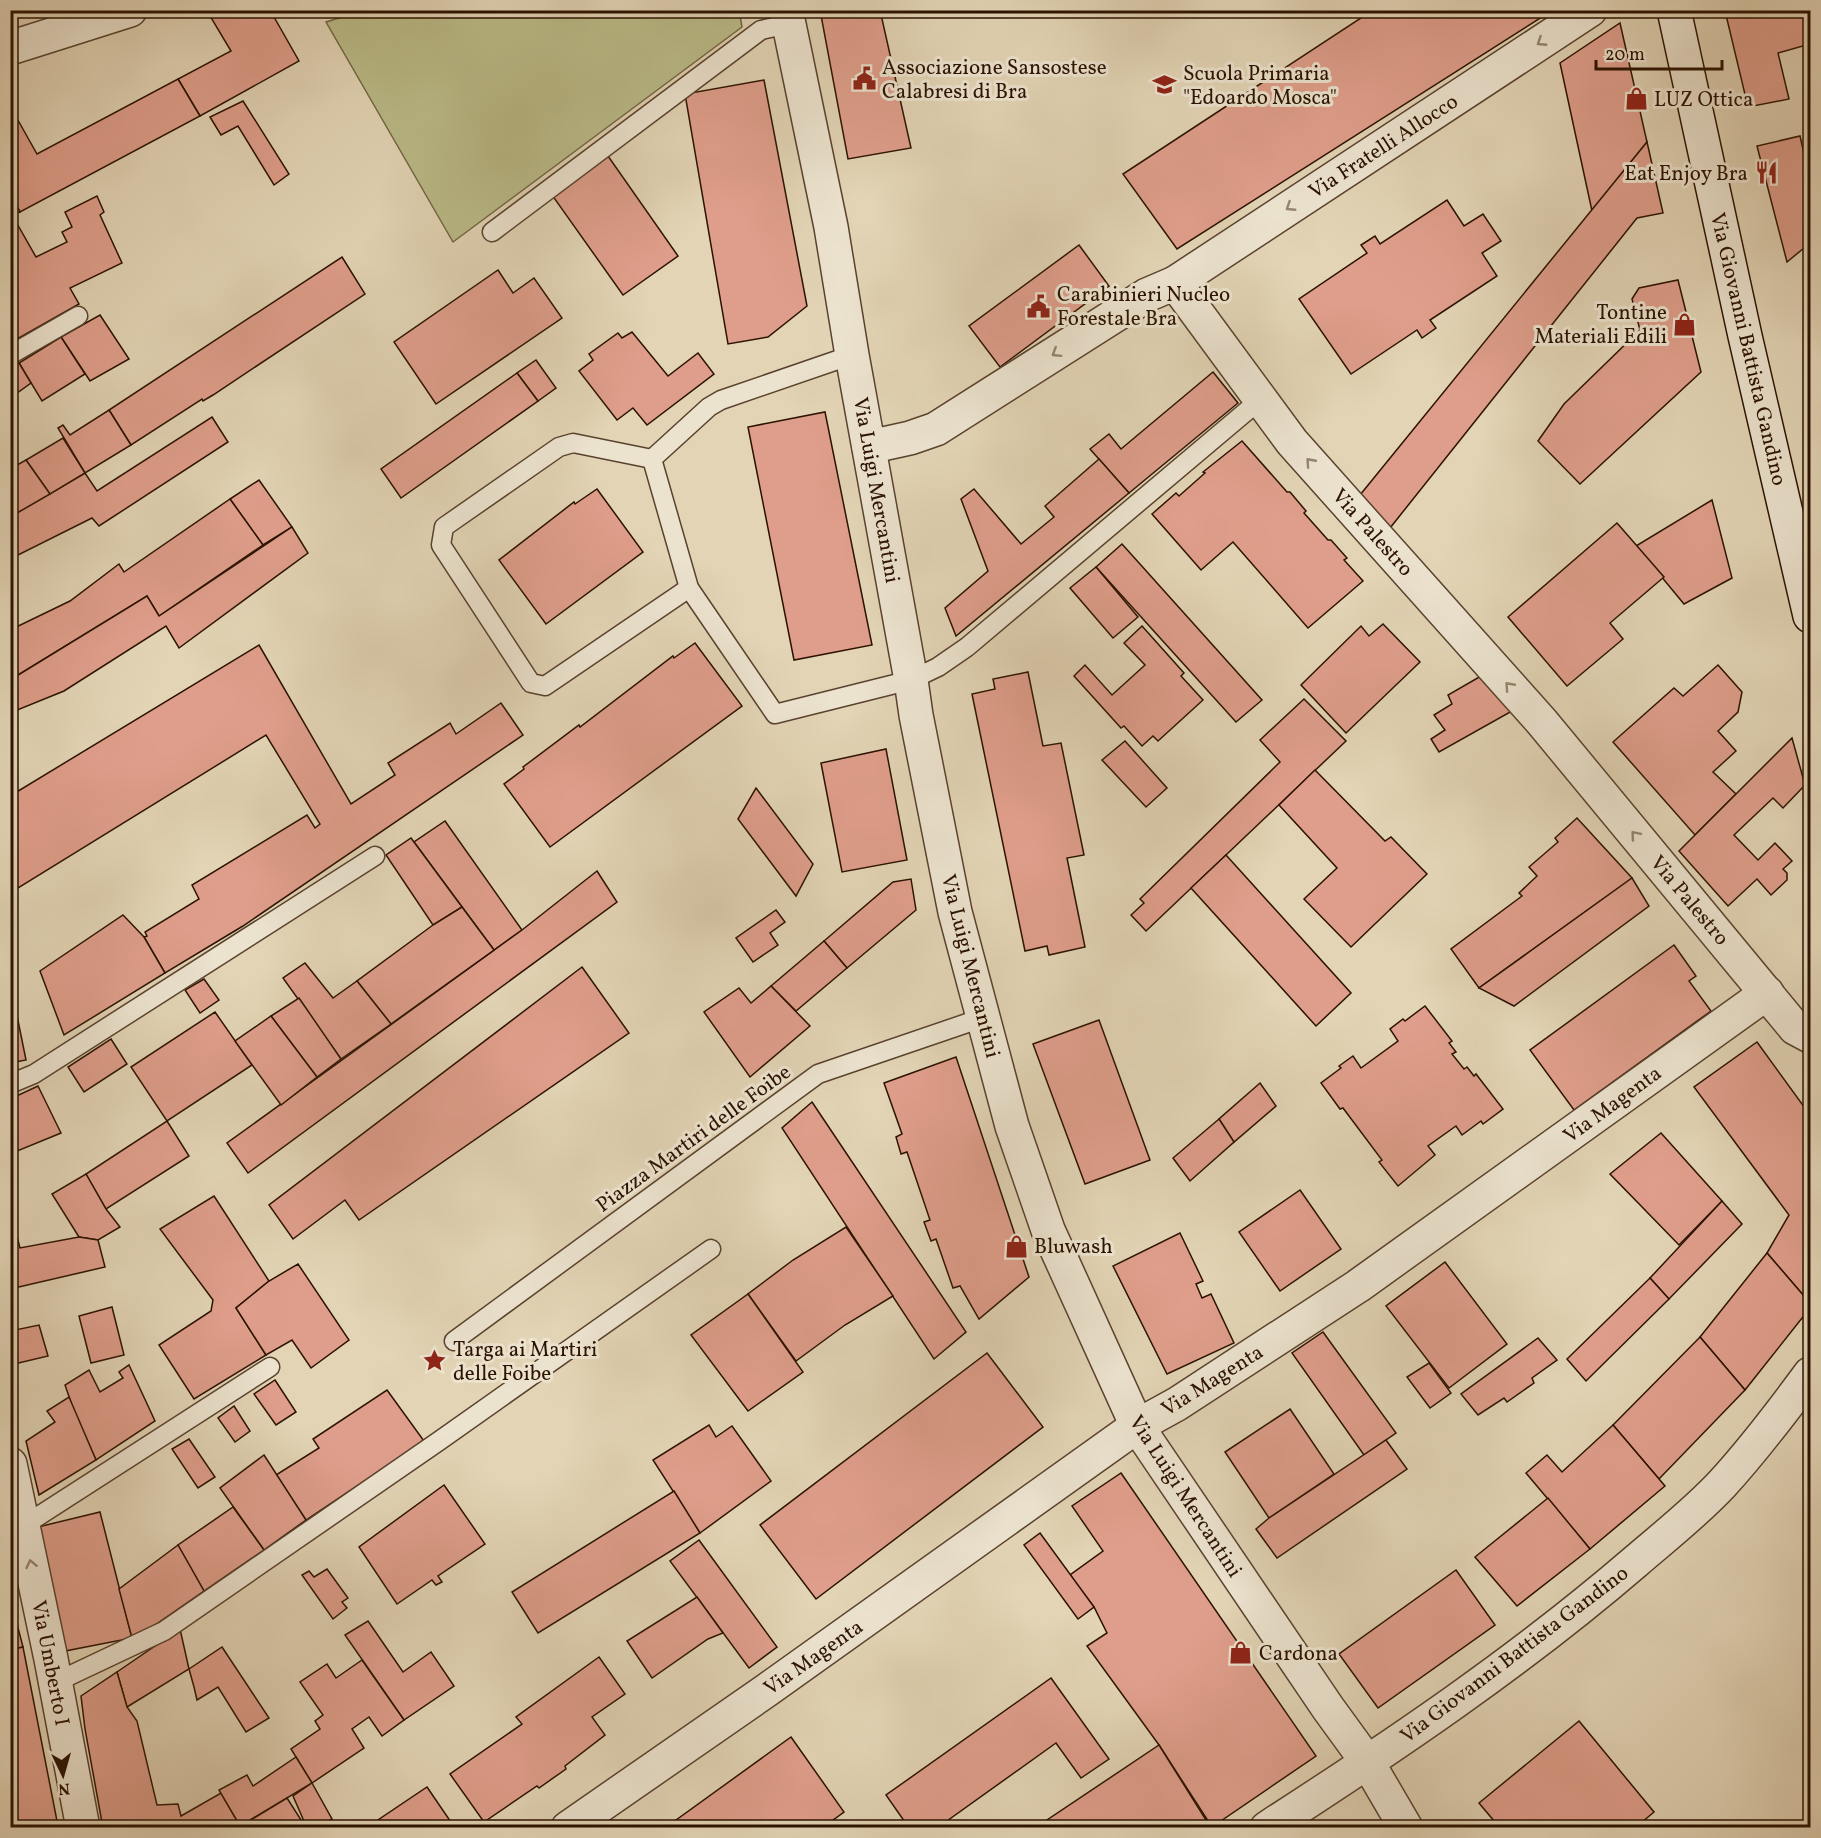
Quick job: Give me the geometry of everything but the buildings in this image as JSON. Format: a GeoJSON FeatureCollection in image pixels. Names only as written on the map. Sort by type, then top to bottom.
{"type":"FeatureCollection","features":[{"type":"Feature","properties":{"kind":"street"},"geometry":{"type":"LineString","coordinates":[[10,48],[130,10]]}},
{"type":"Feature","properties":{"kind":"street","name":"Via Fratelli Allocco"},"geometry":{"type":"LineString","coordinates":[[1175,283],[1590,10]]}},
{"type":"Feature","properties":{"kind":"street","name":"Via Giovanni Battista Gandino"},"geometry":{"type":"LineString","coordinates":[[1674,10],[1745,336],[1810,616]]}},
{"type":"Feature","properties":{"kind":"street","name":"Via Luigi Mercantini"},"geometry":{"type":"LineString","coordinates":[[788,17],[831,226],[916,714],[955,912],[1012,1126],[1048,1230],[1137,1426],[1328,1708],[1368,1763],[1406,1827]]}},
{"type":"Feature","properties":{"kind":"street"},"geometry":{"type":"LineString","coordinates":[[869,447],[910,438],[936,429],[1147,295],[1175,283]]}},
{"type":"Feature","properties":{"kind":"street","name":"Via Palestro"},"geometry":{"type":"LineString","coordinates":[[1175,283],[1292,442],[1542,722],[1795,1028],[1810,1036]]}},
{"type":"Feature","properties":{"kind":"street","name":"Via Magenta"},"geometry":{"type":"LineString","coordinates":[[568,1827],[777,1683],[1137,1426],[1177,1404],[1358,1286],[1767,993]]}},
{"type":"Feature","properties":{"kind":"street","name":"Via Giovanni Battista Gandino"},"geometry":{"type":"LineString","coordinates":[[1268,1827],[1368,1763],[1534,1644],[1604,1588],[1721,1485],[1764,1435],[1810,1374]]}},
{"type":"Feature","properties":{"kind":"street","name":"Via Umberto I"},"geometry":{"type":"LineString","coordinates":[[10,1464],[83,1827]]}},
{"type":"Feature","properties":{"kind":"lane"},"geometry":{"type":"LineString","coordinates":[[492,232],[761,30],[788,17]]}},
{"type":"Feature","properties":{"kind":"lane"},"geometry":{"type":"LineString","coordinates":[[10,355],[78,316]]}},
{"type":"Feature","properties":{"kind":"lane"},"geometry":{"type":"LineString","coordinates":[[652,459],[709,407],[721,400],[852,355]]}},
{"type":"Feature","properties":{"kind":"lane"},"geometry":{"type":"LineString","coordinates":[[652,459],[689,588],[775,714],[911,680],[938,667],[967,646],[1261,399]]}},
{"type":"Feature","properties":{"kind":"lane"},"geometry":{"type":"LineString","coordinates":[[652,459],[573,443],[559,447],[444,527],[441,545],[531,683],[544,686],[689,588]]}},
{"type":"Feature","properties":{"kind":"lane"},"geometry":{"type":"LineString","coordinates":[[10,1084],[34,1074],[375,856]]}},
{"type":"Feature","properties":{"kind":"lane","name":"Piazza Martiri delle Foibe"},"geometry":{"type":"LineString","coordinates":[[454,1341],[818,1074],[982,1018]]}},
{"type":"Feature","properties":{"kind":"lane"},"geometry":{"type":"LineString","coordinates":[[54,1683],[164,1631],[711,1249]]}},
{"type":"Feature","properties":{"kind":"lane"},"geometry":{"type":"LineString","coordinates":[[23,1526],[270,1367]]}},
{"type":"Feature","properties":{"kind":"green space"},"geometry":{"type":"Polygon","coordinates":[[[365,10],[739,10],[742,27],[453,242],[326,22],[365,10]]]}},
{"type":"Feature","properties":{"kind":"place","name":"Associazione Sansostese Calabresi di Bra"},"geometry":{"type":"Point","coordinates":[864,79]}},
{"type":"Feature","properties":{"kind":"place","name":"Scuola Primaria \"Edoardo Mosca\""},"geometry":{"type":"Point","coordinates":[1165,85]}},
{"type":"Feature","properties":{"kind":"place","name":"LUZ Ottica"},"geometry":{"type":"Point","coordinates":[1636,99]}},
{"type":"Feature","properties":{"kind":"place","name":"Eat Enjoy Bra"},"geometry":{"type":"Point","coordinates":[1766,173]}},
{"type":"Feature","properties":{"kind":"place","name":"Carabinieri Nucleo Forestale Bra"},"geometry":{"type":"Point","coordinates":[1039,306]}},
{"type":"Feature","properties":{"kind":"place","name":"Tontine Materiali Edili"},"geometry":{"type":"Point","coordinates":[1685,324]}},
{"type":"Feature","properties":{"kind":"place","name":"Bluwash"},"geometry":{"type":"Point","coordinates":[1016,1246]}},
{"type":"Feature","properties":{"kind":"place","name":"Targa ai Martiri delle Foibe"},"geometry":{"type":"Point","coordinates":[435,1361]}},
{"type":"Feature","properties":{"kind":"place","name":"Cardona"},"geometry":{"type":"Point","coordinates":[1241,1653]}}]}
